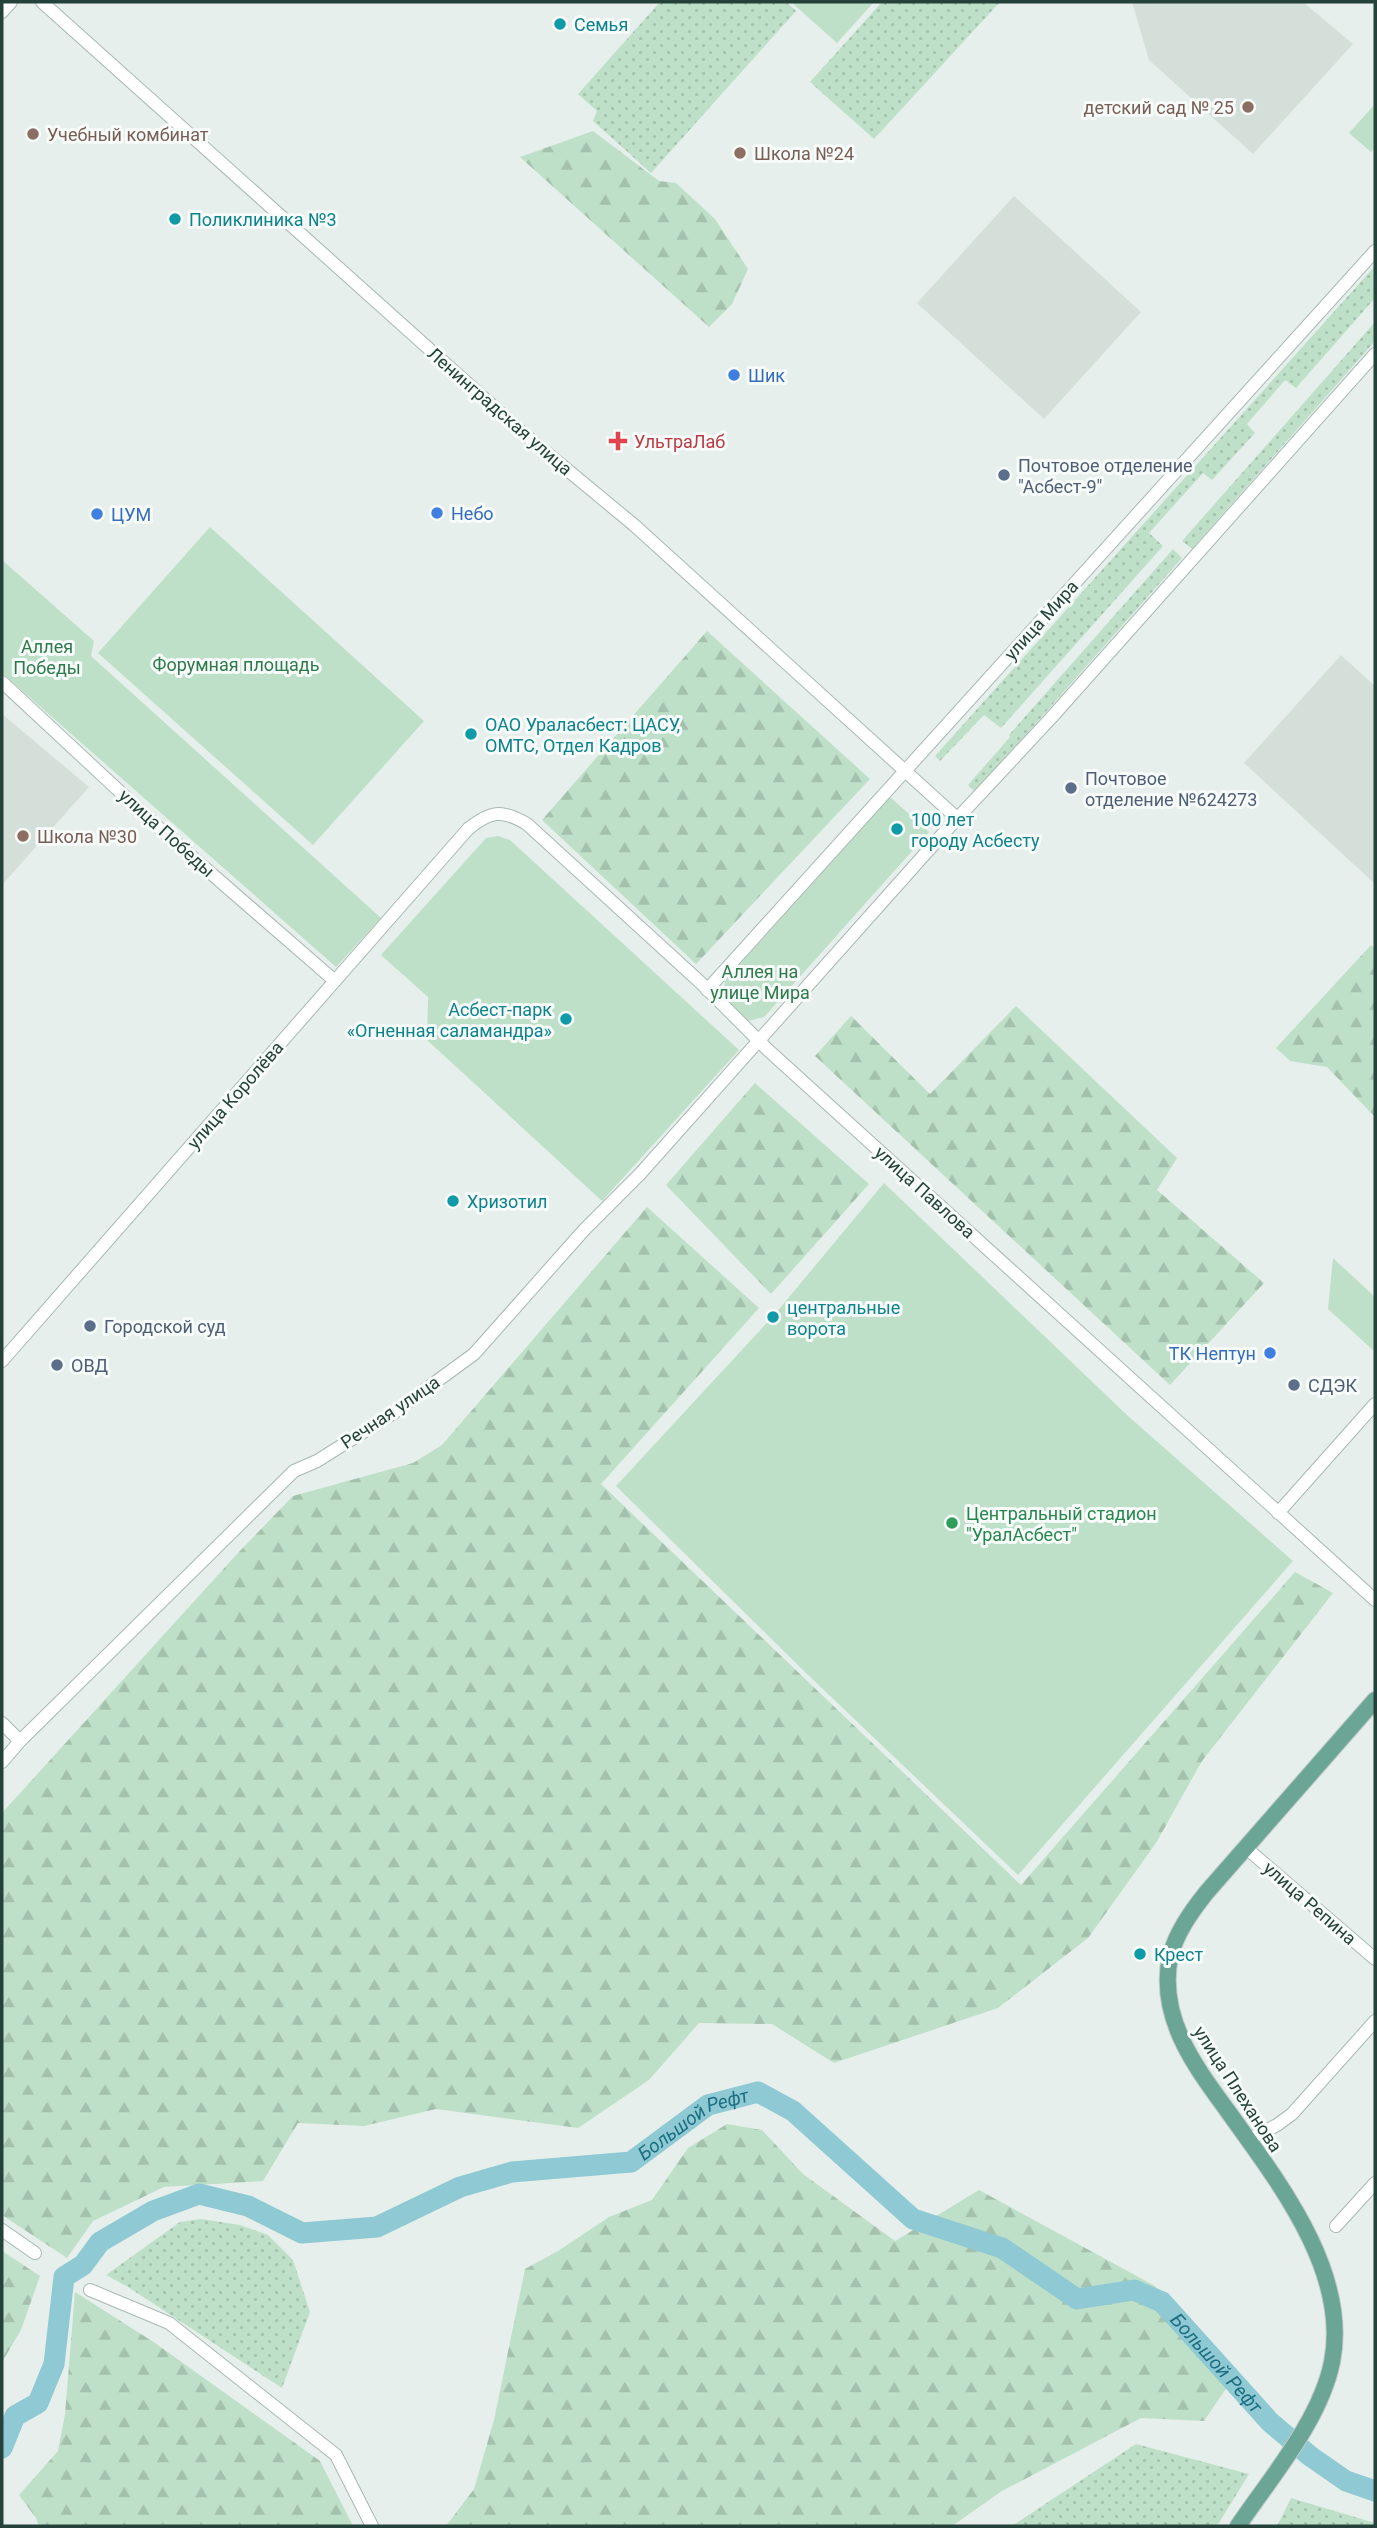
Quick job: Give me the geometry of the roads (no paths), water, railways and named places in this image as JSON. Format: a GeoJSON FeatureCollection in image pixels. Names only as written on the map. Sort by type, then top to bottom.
{"type":"FeatureCollection","features":[{"type":"Feature","properties":{"kind":"main road","name":"улица Плеханова"},"geometry":{"type":"LineString","coordinates":[[1238,2526],[1318,2404],[1332,2361],[1335,2333],[1333,2308],[1328,2286],[1310,2239],[1281,2188],[1182,2043],[1169,2004],[1168,1976],[1171,1954],[1189,1916],[1245,1847],[1375,1700]]}},
{"type":"Feature","properties":{"kind":"street"},"geometry":{"type":"LineString","coordinates":[[2,12],[11,2]]}},
{"type":"Feature","properties":{"kind":"street","name":"Ленинградская улица"},"geometry":{"type":"LineString","coordinates":[[42,2],[524,434],[634,525],[958,819]]}},
{"type":"Feature","properties":{"kind":"street","name":"улица Мира"},"geometry":{"type":"LineString","coordinates":[[707,990],[1375,251]]}},
{"type":"Feature","properties":{"kind":"street"},"geometry":{"type":"LineString","coordinates":[[758,1040],[1051,718],[1375,354]]}},
{"type":"Feature","properties":{"kind":"street","name":"улица Победы"},"geometry":{"type":"LineString","coordinates":[[2,682],[160,829],[335,981]]}},
{"type":"Feature","properties":{"kind":"street","name":"улица Павлова"},"geometry":{"type":"LineString","coordinates":[[468,829],[483,817],[495,814],[511,814],[527,824],[758,1040],[1375,1600]]}},
{"type":"Feature","properties":{"kind":"street","name":"улица Королёва"},"geometry":{"type":"LineString","coordinates":[[2,1361],[468,829]]}},
{"type":"Feature","properties":{"kind":"street","name":"Речная улица"},"geometry":{"type":"LineString","coordinates":[[2,1762],[20,1741],[294,1471],[317,1461],[392,1414],[474,1354],[579,1236],[640,1174],[758,1040]]}},
{"type":"Feature","properties":{"kind":"street"},"geometry":{"type":"LineString","coordinates":[[1278,1513],[1375,1404]]}},
{"type":"Feature","properties":{"kind":"street"},"geometry":{"type":"LineString","coordinates":[[2,1723],[20,1741]]}},
{"type":"Feature","properties":{"kind":"street","name":"улица Репина"},"geometry":{"type":"LineString","coordinates":[[1245,1847],[1375,1959]]}},
{"type":"Feature","properties":{"kind":"street"},"geometry":{"type":"LineString","coordinates":[[1248,2140],[1277,2126],[1292,2114],[1375,2021]]}},
{"type":"Feature","properties":{"kind":"street"},"geometry":{"type":"LineString","coordinates":[[1336,2226],[1375,2183]]}},
{"type":"Feature","properties":{"kind":"street"},"geometry":{"type":"LineString","coordinates":[[2,2230],[35,2253]]}},
{"type":"Feature","properties":{"kind":"street"},"geometry":{"type":"LineString","coordinates":[[90,2290],[169,2323],[336,2455],[372,2526]]}},
{"type":"Feature","properties":{"kind":"waterway","name":"Большой Рефт"},"geometry":{"type":"LineString","coordinates":[[2,2448],[15,2416],[38,2403],[54,2364],[64,2277],[83,2265],[100,2242],[153,2211],[199,2194],[248,2206],[302,2233],[377,2227],[460,2187],[512,2172],[631,2162],[708,2105],[758,2092],[793,2111],[913,2219],[1002,2248],[1077,2299],[1134,2290],[1162,2302],[1270,2422],[1310,2456],[1346,2481],[1375,2491]]}},
{"type":"Feature","properties":{"kind":"place","name":"Семья"},"geometry":{"type":"Point","coordinates":[560,24]}},
{"type":"Feature","properties":{"kind":"place","name":"детский сад № 25"},"geometry":{"type":"Point","coordinates":[1248,107]}},
{"type":"Feature","properties":{"kind":"place","name":"Учебный комбинат"},"geometry":{"type":"Point","coordinates":[33,134]}},
{"type":"Feature","properties":{"kind":"place","name":"Школа №24"},"geometry":{"type":"Point","coordinates":[740,153]}},
{"type":"Feature","properties":{"kind":"place","name":"Поликлиника №3"},"geometry":{"type":"Point","coordinates":[175,219]}},
{"type":"Feature","properties":{"kind":"place","name":"Шик"},"geometry":{"type":"Point","coordinates":[734,375]}},
{"type":"Feature","properties":{"kind":"place","name":"УльтраЛаб"},"geometry":{"type":"Point","coordinates":[618,441]}},
{"type":"Feature","properties":{"kind":"place","name":"Почтовое отделение \"Асбест-9\""},"geometry":{"type":"Point","coordinates":[1004,475]}},
{"type":"Feature","properties":{"kind":"place","name":"Небо"},"geometry":{"type":"Point","coordinates":[437,513]}},
{"type":"Feature","properties":{"kind":"place","name":"ЦУМ"},"geometry":{"type":"Point","coordinates":[97,514]}},
{"type":"Feature","properties":{"kind":"place","name":"ОАО Ураласбест: ЦАСУ, ОМТС, Отдел Кадров"},"geometry":{"type":"Point","coordinates":[471,734]}},
{"type":"Feature","properties":{"kind":"place","name":"Почтовое отделение №624273"},"geometry":{"type":"Point","coordinates":[1071,788]}},
{"type":"Feature","properties":{"kind":"place","name":"100 лет городу Асбесту"},"geometry":{"type":"Point","coordinates":[897,829]}},
{"type":"Feature","properties":{"kind":"place","name":"Школа №30"},"geometry":{"type":"Point","coordinates":[23,836]}},
{"type":"Feature","properties":{"kind":"place","name":"Асбест-парк «Огненная саламандра»"},"geometry":{"type":"Point","coordinates":[566,1019]}},
{"type":"Feature","properties":{"kind":"place","name":"Хризотил"},"geometry":{"type":"Point","coordinates":[453,1201]}},
{"type":"Feature","properties":{"kind":"place","name":"центральные ворота"},"geometry":{"type":"Point","coordinates":[773,1317]}},
{"type":"Feature","properties":{"kind":"place","name":"Городской суд"},"geometry":{"type":"Point","coordinates":[90,1326]}},
{"type":"Feature","properties":{"kind":"place","name":"ТК Нептун"},"geometry":{"type":"Point","coordinates":[1270,1353]}},
{"type":"Feature","properties":{"kind":"place","name":"ОВД"},"geometry":{"type":"Point","coordinates":[57,1365]}},
{"type":"Feature","properties":{"kind":"place","name":"СДЭК"},"geometry":{"type":"Point","coordinates":[1294,1385]}},
{"type":"Feature","properties":{"kind":"place","name":"Центральный стадион \"УралАсбест\""},"geometry":{"type":"Point","coordinates":[952,1523]}},
{"type":"Feature","properties":{"kind":"place","name":"Крест"},"geometry":{"type":"Point","coordinates":[1140,1954]}},
{"type":"Feature","properties":{"kind":"park label","name":"Аллея Победы"},"geometry":{"type":"Point","coordinates":[47,656]}},
{"type":"Feature","properties":{"kind":"park label","name":"Форумная площадь"},"geometry":{"type":"Point","coordinates":[236,664]}},
{"type":"Feature","properties":{"kind":"park label","name":"Аллея на улице Мира"},"geometry":{"type":"Point","coordinates":[760,981]}}]}
